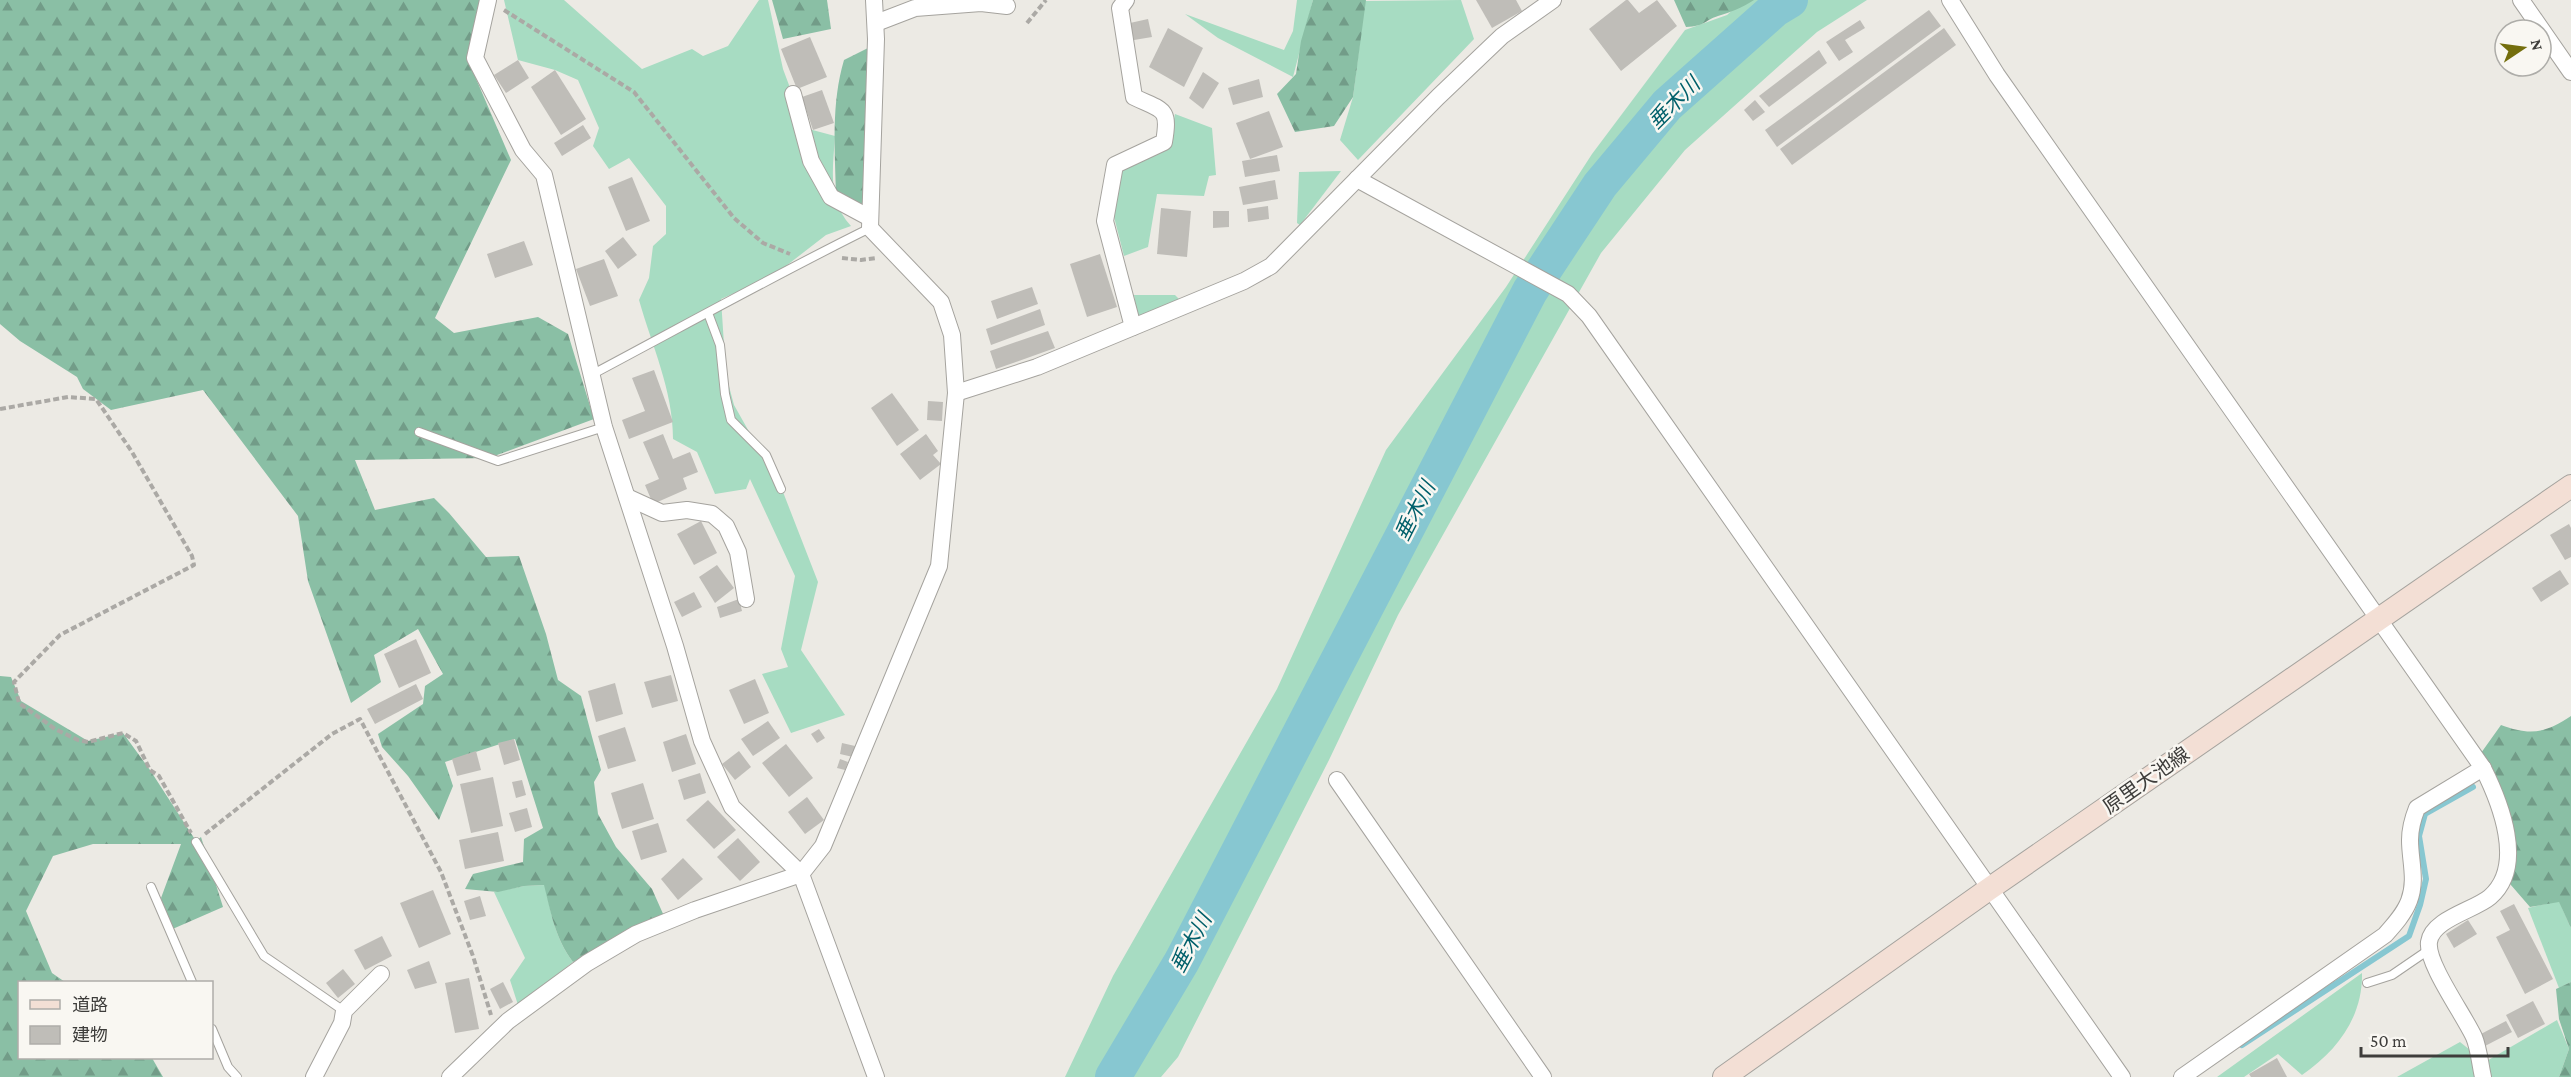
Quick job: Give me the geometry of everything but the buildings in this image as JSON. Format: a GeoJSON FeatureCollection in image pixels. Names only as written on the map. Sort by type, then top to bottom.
{"type":"FeatureCollection","features":[{"type":"Feature","properties":{"kind":"main road","name":"原里大池線"},"geometry":{"type":"LineString","coordinates":[[1724,1077],[1989,889],[2380,618],[2569,491]]}},
{"type":"Feature","properties":{"kind":"street"},"geometry":{"type":"LineString","coordinates":[[870,223],[876,22],[874,0]]}},
{"type":"Feature","properties":{"kind":"street"},"geometry":{"type":"LineString","coordinates":[[1126,0],[1120,8],[1134,97],[1164,112],[1168,119],[1164,142],[1115,165],[1105,221],[1133,327]]}},
{"type":"Feature","properties":{"kind":"street"},"geometry":{"type":"LineString","coordinates":[[956,393],[1037,367],[1244,282],[1271,266],[1533,6],[1553,0]]}},
{"type":"Feature","properties":{"kind":"street"},"geometry":{"type":"LineString","coordinates":[[1950,0],[2004,85],[2483,768],[2499,800],[2507,832],[2503,880],[2490,897],[2438,927],[2429,942],[2432,960],[2475,1039],[2483,1077]]}},
{"type":"Feature","properties":{"kind":"street"},"geometry":{"type":"LineString","coordinates":[[2521,0],[2571,72]]}},
{"type":"Feature","properties":{"kind":"street"},"geometry":{"type":"LineString","coordinates":[[493,3],[476,58],[523,150],[544,175],[604,427],[675,646],[702,741],[732,807],[801,874],[876,1077]]}},
{"type":"Feature","properties":{"kind":"street"},"geometry":{"type":"LineString","coordinates":[[876,22],[915,8],[981,3],[1007,6]]}},
{"type":"Feature","properties":{"kind":"street"},"geometry":{"type":"LineString","coordinates":[[450,1077],[508,1021],[587,963],[636,934],[695,910],[801,874],[823,846],[939,566],[956,393],[952,335],[941,302],[870,223],[831,197],[811,161],[793,94]]}},
{"type":"Feature","properties":{"kind":"street"},"geometry":{"type":"LineString","coordinates":[[1357,179],[1568,294],[1589,316],[2122,1077]]}},
{"type":"Feature","properties":{"kind":"street"},"geometry":{"type":"LineString","coordinates":[[627,497],[662,513],[687,510],[712,514],[726,526],[738,552],[747,599]]}},
{"type":"Feature","properties":{"kind":"street"},"geometry":{"type":"LineString","coordinates":[[2182,1077],[2385,935],[2400,918],[2410,901],[2414,878],[2410,840],[2412,820],[2417,808],[2483,768]]}},
{"type":"Feature","properties":{"kind":"street"},"geometry":{"type":"LineString","coordinates":[[1337,780],[1543,1077]]}},
{"type":"Feature","properties":{"kind":"street"},"geometry":{"type":"LineString","coordinates":[[314,1077],[342,1023],[344,1011],[381,974]]}},
{"type":"Feature","properties":{"kind":"lane"},"geometry":{"type":"LineString","coordinates":[[593,374],[816,255],[870,223]]}},
{"type":"Feature","properties":{"kind":"lane"},"geometry":{"type":"LineString","coordinates":[[708,313],[720,345],[725,394],[731,420],[766,455],[781,489]]}},
{"type":"Feature","properties":{"kind":"lane"},"geometry":{"type":"LineString","coordinates":[[419,432],[498,460],[604,427]]}},
{"type":"Feature","properties":{"kind":"lane"},"geometry":{"type":"LineString","coordinates":[[196,842],[264,956],[344,1011]]}},
{"type":"Feature","properties":{"kind":"lane"},"geometry":{"type":"LineString","coordinates":[[151,887],[192,981]]}},
{"type":"Feature","properties":{"kind":"lane"},"geometry":{"type":"LineString","coordinates":[[2367,983],[2392,975],[2430,948]]}},
{"type":"Feature","properties":{"kind":"lane"},"geometry":{"type":"LineString","coordinates":[[213,1031],[228,1067],[237,1077]]}},
{"type":"Feature","properties":{"kind":"path"},"geometry":{"type":"LineString","coordinates":[[1027,23],[1046,0]]}},
{"type":"Feature","properties":{"kind":"path"},"geometry":{"type":"LineString","coordinates":[[493,3],[634,92],[734,218],[763,243],[800,257],[816,255],[861,260],[900,259]]}},
{"type":"Feature","properties":{"kind":"path"},"geometry":{"type":"LineString","coordinates":[[0,409],[68,397],[96,399],[132,452],[192,556],[194,566],[60,635],[14,682],[19,703],[56,729],[88,742],[123,733],[136,741],[150,770],[159,776],[196,842],[332,734],[360,719],[441,872],[473,956],[496,1032]]}},
{"type":"Feature","properties":{"kind":"green space"},"geometry":{"type":"Polygon","coordinates":[[[0,0],[488,0],[468,60],[511,160],[435,318],[454,333],[538,317],[568,334],[594,419],[489,458],[355,460],[375,510],[434,498],[486,557],[519,556],[546,634],[558,680],[581,696],[601,770],[594,782],[598,814],[616,847],[652,889],[664,916],[573,962],[558,934],[544,885],[524,886],[498,892],[465,889],[473,874],[523,862],[524,839],[543,828],[515,739],[445,762],[453,786],[439,820],[408,776],[382,747],[378,734],[423,704],[425,686],[443,674],[418,629],[374,655],[381,682],[351,703],[308,581],[298,516],[203,390],[111,410],[83,389],[77,377],[20,341],[0,324],[0,0]]]}},
{"type":"Feature","properties":{"kind":"green space"},"geometry":{"type":"Polygon","coordinates":[[[504,0],[564,0],[642,69],[692,49],[703,56],[728,46],[759,0],[768,0],[783,69],[805,128],[835,136],[833,184],[838,206],[851,226],[826,235],[773,276],[721,299],[726,375],[734,405],[783,492],[818,582],[801,650],[845,715],[791,733],[762,674],[788,667],[781,649],[795,576],[750,479],[746,489],[715,494],[697,452],[673,439],[666,386],[639,300],[649,278],[653,246],[666,234],[666,206],[629,158],[609,169],[593,146],[599,128],[578,80],[555,70],[518,60],[504,0]]]}},
{"type":"Feature","properties":{"kind":"green space"},"geometry":{"type":"Polygon","coordinates":[[[772,0],[827,0],[831,29],[783,39],[772,0]]]}},
{"type":"Feature","properties":{"kind":"green space"},"geometry":{"type":"Polygon","coordinates":[[[1297,0],[1313,0],[1293,77],[1218,38],[1185,14],[1284,50],[1293,31],[1297,0]]]}},
{"type":"Feature","properties":{"kind":"green space"},"geometry":{"type":"Polygon","coordinates":[[[1313,0],[1366,0],[1353,97],[1334,126],[1295,132],[1277,94],[1296,74],[1301,41],[1313,0]]]}},
{"type":"Feature","properties":{"kind":"green space"},"geometry":{"type":"Polygon","coordinates":[[[1461,0],[1474,39],[1358,160],[1340,140],[1353,97],[1365,1],[1461,0]]]}},
{"type":"Feature","properties":{"kind":"green space"},"geometry":{"type":"Polygon","coordinates":[[[1674,0],[1754,0],[1741,8],[1701,24],[1686,27],[1674,0]]]}},
{"type":"Feature","properties":{"kind":"green space"},"geometry":{"type":"Polygon","coordinates":[[[1744,0],[1867,0],[1817,32],[1685,150],[1601,253],[1398,615],[1329,760],[1178,1057],[1161,1077],[1065,1077],[1113,976],[1277,689],[1386,450],[1506,287],[1592,154],[1685,30],[1727,15],[1744,0]]]}},
{"type":"Feature","properties":{"kind":"green space"},"geometry":{"type":"Polygon","coordinates":[[[876,44],[863,204],[856,210],[836,194],[837,93],[844,60],[876,44]]]}},
{"type":"Feature","properties":{"kind":"green space"},"geometry":{"type":"Polygon","coordinates":[[[1175,114],[1212,128],[1216,175],[1209,176],[1204,196],[1157,194],[1148,247],[1124,256],[1113,213],[1115,165],[1168,148],[1175,114]]]}},
{"type":"Feature","properties":{"kind":"green space"},"geometry":{"type":"Polygon","coordinates":[[[1341,171],[1300,225],[1297,223],[1299,172],[1341,171]]]}},
{"type":"Feature","properties":{"kind":"green space"},"geometry":{"type":"Polygon","coordinates":[[[1134,295],[1175,295],[1179,299],[1138,320],[1134,295]]]}},
{"type":"Feature","properties":{"kind":"green space"},"geometry":{"type":"Polygon","coordinates":[[[0,676],[11,677],[21,701],[88,741],[123,733],[196,841],[201,837],[223,907],[168,931],[161,898],[181,844],[93,844],[53,856],[26,911],[52,973],[64,981],[18,981],[18,1059],[153,1059],[163,1077],[0,1077],[0,676]]]}},
{"type":"Feature","properties":{"kind":"green space"},"geometry":{"type":"Polygon","coordinates":[[[2571,716],[2571,928],[2559,902],[2530,907],[2504,877],[2512,847],[2481,753],[2501,725],[2521,731],[2538,731],[2554,726],[2571,716]]]}},
{"type":"Feature","properties":{"kind":"green space"},"geometry":{"type":"Polygon","coordinates":[[[545,885],[558,934],[573,962],[518,1005],[510,980],[525,958],[494,892],[524,886],[545,885]]]}},
{"type":"Feature","properties":{"kind":"green space"},"geometry":{"type":"Polygon","coordinates":[[[2559,901],[2571,928],[2571,982],[2559,988],[2528,908],[2559,901]]]}},
{"type":"Feature","properties":{"kind":"green space"},"geometry":{"type":"Polygon","coordinates":[[[2362,973],[2358,1004],[2346,1032],[2315,1066],[2302,1075],[2278,1054],[2244,1077],[2217,1077],[2362,973]]]}},
{"type":"Feature","properties":{"kind":"green space"},"geometry":{"type":"Polygon","coordinates":[[[2571,982],[2571,1077],[2559,1077],[2569,1049],[2559,1019],[2556,989],[2571,982]]]}},
{"type":"Feature","properties":{"kind":"green space"},"geometry":{"type":"Polygon","coordinates":[[[2557,1020],[2569,1049],[2559,1077],[2397,1077],[2460,1042],[2485,1062],[2557,1020]]]}},
{"type":"Feature","properties":{"kind":"waterway","name":"垂木川"},"geometry":{"type":"LineString","coordinates":[[1113,1077],[1182,961],[1530,291],[1600,185],[1667,105],[1775,9],[1790,0]]}},
{"type":"Feature","properties":{"kind":"waterway"},"geometry":{"type":"LineString","coordinates":[[2242,1045],[2409,936],[2426,879],[2419,836],[2425,814],[2473,787]]}}]}
